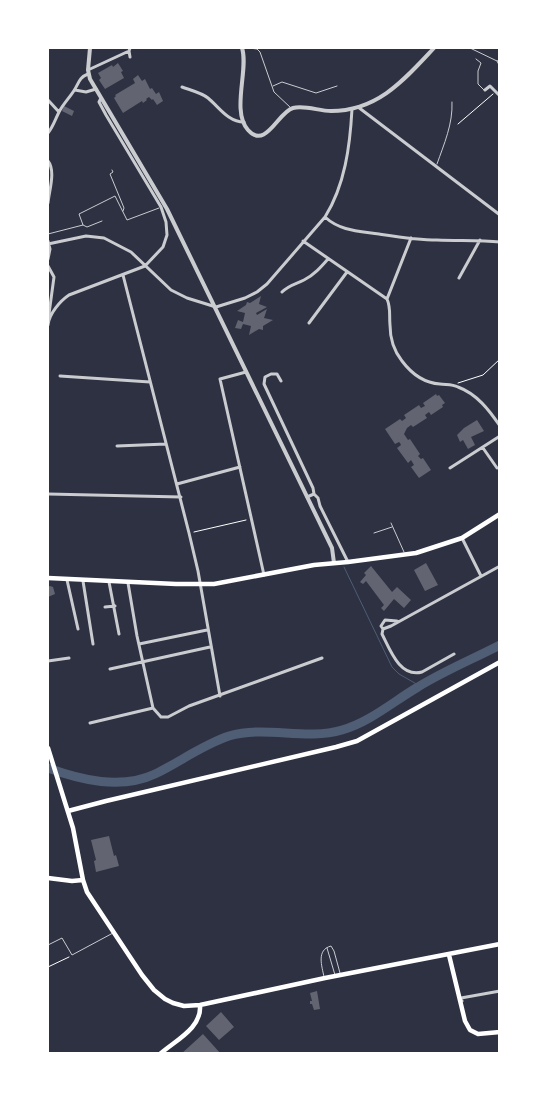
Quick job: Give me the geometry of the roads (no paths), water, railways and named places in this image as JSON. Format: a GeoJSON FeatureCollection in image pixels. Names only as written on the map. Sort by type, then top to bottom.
{"type":"FeatureCollection","features":[{"type":"Feature","properties":{"kind":"main road"},"geometry":{"type":"LineString","coordinates":[[48,578],[200,585],[314,565],[406,555],[462,538],[500,514]]}},
{"type":"Feature","properties":{"kind":"main road"},"geometry":{"type":"LineString","coordinates":[[68,811],[336,747],[357,740],[500,662]]}},
{"type":"Feature","properties":{"kind":"main road"},"geometry":{"type":"LineString","coordinates":[[48,748],[73,828],[83,880],[92,901],[142,975],[160,996],[177,1004],[184,1006],[200,1005],[325,978],[500,944]]}},
{"type":"Feature","properties":{"kind":"main road"},"geometry":{"type":"LineString","coordinates":[[48,878],[72,881],[83,880]]}},
{"type":"Feature","properties":{"kind":"main road"},"geometry":{"type":"LineString","coordinates":[[449,955],[467,1026],[473,1032],[500,1032]]}},
{"type":"Feature","properties":{"kind":"main road"},"geometry":{"type":"LineString","coordinates":[[160,1054],[194,1027],[199,1017],[200,1005]]}},
{"type":"Feature","properties":{"kind":"street"},"geometry":{"type":"LineString","coordinates":[[90,48],[88,72],[96,89],[167,209],[210,294],[332,548],[334,563]]}},
{"type":"Feature","properties":{"kind":"street"},"geometry":{"type":"LineString","coordinates":[[242,48],[244,60],[241,102],[244,122],[251,132],[259,135],[269,132],[283,115],[292,109],[332,111],[352,109],[384,96],[434,48]]}},
{"type":"Feature","properties":{"kind":"street"},"geometry":{"type":"LineString","coordinates":[[48,134],[59,112],[83,76],[129,49],[130,57]]}},
{"type":"Feature","properties":{"kind":"street"},"geometry":{"type":"LineString","coordinates":[[484,90],[490,86],[500,96]]}},
{"type":"Feature","properties":{"kind":"street"},"geometry":{"type":"LineString","coordinates":[[182,87],[207,97],[228,117],[238,122],[244,122]]}},
{"type":"Feature","properties":{"kind":"street"},"geometry":{"type":"LineString","coordinates":[[75,90],[86,92],[96,89]]}},
{"type":"Feature","properties":{"kind":"street"},"geometry":{"type":"LineString","coordinates":[[48,321],[59,304],[69,295],[144,266],[159,253],[166,242],[167,226],[161,207],[99,102],[102,97]]}},
{"type":"Feature","properties":{"kind":"street"},"geometry":{"type":"LineString","coordinates":[[48,100],[59,112]]}},
{"type":"Feature","properties":{"kind":"street"},"geometry":{"type":"LineString","coordinates":[[358,107],[500,215]]}},
{"type":"Feature","properties":{"kind":"street"},"geometry":{"type":"LineString","coordinates":[[48,259],[50,249],[48,243],[86,236],[104,238],[131,252],[171,290],[187,298],[216,307],[257,292],[274,276],[325,217],[336,196],[342,178],[350,134],[352,109]]}},
{"type":"Feature","properties":{"kind":"street"},"geometry":{"type":"LineString","coordinates":[[48,161],[52,170],[48,203]]}},
{"type":"Feature","properties":{"kind":"street"},"geometry":{"type":"LineString","coordinates":[[325,217],[329,221],[348,230],[411,238],[500,242]]}},
{"type":"Feature","properties":{"kind":"street"},"geometry":{"type":"LineString","coordinates":[[411,238],[387,299],[390,310],[392,339],[401,360],[414,374],[427,382],[457,386],[471,394],[483,404],[500,426]]}},
{"type":"Feature","properties":{"kind":"street"},"geometry":{"type":"LineString","coordinates":[[459,278],[481,240]]}},
{"type":"Feature","properties":{"kind":"street"},"geometry":{"type":"LineString","coordinates":[[303,241],[387,299]]}},
{"type":"Feature","properties":{"kind":"street"},"geometry":{"type":"LineString","coordinates":[[282,292],[313,274],[328,258]]}},
{"type":"Feature","properties":{"kind":"street"},"geometry":{"type":"LineString","coordinates":[[48,266],[54,277],[48,325]]}},
{"type":"Feature","properties":{"kind":"street"},"geometry":{"type":"LineString","coordinates":[[309,323],[347,272]]}},
{"type":"Feature","properties":{"kind":"street"},"geometry":{"type":"LineString","coordinates":[[123,275],[181,497],[200,585],[220,696]]}},
{"type":"Feature","properties":{"kind":"street"},"geometry":{"type":"LineString","coordinates":[[247,372],[220,379],[264,575]]}},
{"type":"Feature","properties":{"kind":"street"},"geometry":{"type":"LineString","coordinates":[[281,381],[277,374],[271,374],[265,378],[264,384],[313,488],[314,494],[318,496],[320,506],[348,562]]}},
{"type":"Feature","properties":{"kind":"street"},"geometry":{"type":"LineString","coordinates":[[60,376],[150,382]]}},
{"type":"Feature","properties":{"kind":"street"},"geometry":{"type":"LineString","coordinates":[[450,468],[500,436]]}},
{"type":"Feature","properties":{"kind":"street"},"geometry":{"type":"LineString","coordinates":[[117,446],[166,444]]}},
{"type":"Feature","properties":{"kind":"street"},"geometry":{"type":"LineString","coordinates":[[483,448],[497,468]]}},
{"type":"Feature","properties":{"kind":"street"},"geometry":{"type":"LineString","coordinates":[[177,484],[240,467]]}},
{"type":"Feature","properties":{"kind":"street"},"geometry":{"type":"LineString","coordinates":[[48,494],[181,497]]}},
{"type":"Feature","properties":{"kind":"street"},"geometry":{"type":"LineString","coordinates":[[307,497],[314,494]]}},
{"type":"Feature","properties":{"kind":"street"},"geometry":{"type":"LineString","coordinates":[[462,538],[481,576]]}},
{"type":"Feature","properties":{"kind":"street"},"geometry":{"type":"LineString","coordinates":[[383,629],[500,566]]}},
{"type":"Feature","properties":{"kind":"street"},"geometry":{"type":"LineString","coordinates":[[66,580],[78,629]]}},
{"type":"Feature","properties":{"kind":"street"},"geometry":{"type":"LineString","coordinates":[[83,581],[93,644]]}},
{"type":"Feature","properties":{"kind":"street"},"geometry":{"type":"LineString","coordinates":[[109,582],[119,634]]}},
{"type":"Feature","properties":{"kind":"street"},"geometry":{"type":"LineString","coordinates":[[128,583],[153,708],[157,714],[165,718],[189,706],[322,658]]}},
{"type":"Feature","properties":{"kind":"street"},"geometry":{"type":"LineString","coordinates":[[105,607],[114,606]]}},
{"type":"Feature","properties":{"kind":"street"},"geometry":{"type":"LineString","coordinates":[[397,621],[385,620],[382,623],[382,634],[396,661],[407,671],[422,672],[454,654]]}},
{"type":"Feature","properties":{"kind":"street"},"geometry":{"type":"LineString","coordinates":[[139,644],[207,630]]}},
{"type":"Feature","properties":{"kind":"street"},"geometry":{"type":"LineString","coordinates":[[110,669],[210,647]]}},
{"type":"Feature","properties":{"kind":"street"},"geometry":{"type":"LineString","coordinates":[[48,661],[69,658]]}},
{"type":"Feature","properties":{"kind":"street"},"geometry":{"type":"LineString","coordinates":[[90,722],[153,708]]}},
{"type":"Feature","properties":{"kind":"street"},"geometry":{"type":"LineString","coordinates":[[462,1010],[462,998],[500,992]]}},
{"type":"Feature","properties":{"kind":"lane"},"geometry":{"type":"LineString","coordinates":[[249,48],[257,49],[260,52],[276,94],[292,109]]}},
{"type":"Feature","properties":{"kind":"lane"},"geometry":{"type":"LineString","coordinates":[[470,48],[498,60],[500,67]]}},
{"type":"Feature","properties":{"kind":"lane"},"geometry":{"type":"LineString","coordinates":[[476,59],[481,63],[478,71],[478,84],[484,90]]}},
{"type":"Feature","properties":{"kind":"lane"},"geometry":{"type":"LineString","coordinates":[[272,86],[282,82],[316,93],[337,86]]}},
{"type":"Feature","properties":{"kind":"lane"},"geometry":{"type":"LineString","coordinates":[[436,167],[453,113],[452,102]]}},
{"type":"Feature","properties":{"kind":"lane"},"geometry":{"type":"LineString","coordinates":[[112,170],[113,172],[110,174],[124,208],[123,212]]}},
{"type":"Feature","properties":{"kind":"lane"},"geometry":{"type":"LineString","coordinates":[[83,225],[79,214],[115,196],[127,220],[161,207]]}},
{"type":"Feature","properties":{"kind":"lane"},"geometry":{"type":"LineString","coordinates":[[48,234],[83,225],[87,227],[102,221]]}},
{"type":"Feature","properties":{"kind":"lane"},"geometry":{"type":"LineString","coordinates":[[391,523],[406,555]]}},
{"type":"Feature","properties":{"kind":"lane"},"geometry":{"type":"LineString","coordinates":[[374,533],[392,527]]}},
{"type":"Feature","properties":{"kind":"lane"},"geometry":{"type":"LineString","coordinates":[[48,945],[62,938],[72,956],[114,932]]}},
{"type":"Feature","properties":{"kind":"lane"},"geometry":{"type":"LineString","coordinates":[[326,947],[331,946],[334,951],[340,975]]}},
{"type":"Feature","properties":{"kind":"lane"},"geometry":{"type":"LineString","coordinates":[[326,947],[335,976]]}},
{"type":"Feature","properties":{"kind":"lane"},"geometry":{"type":"LineString","coordinates":[[325,978],[321,961],[326,947]]}},
{"type":"Feature","properties":{"kind":"waterway"},"geometry":{"type":"LineString","coordinates":[[344,567],[392,667],[399,674],[420,686]]}},
{"type":"Feature","properties":{"kind":"waterway"},"geometry":{"type":"LineString","coordinates":[[48,768],[87,779],[129,782],[155,774],[210,744],[229,736],[257,732],[314,734],[342,730],[382,711],[448,670],[500,645]]}}]}
